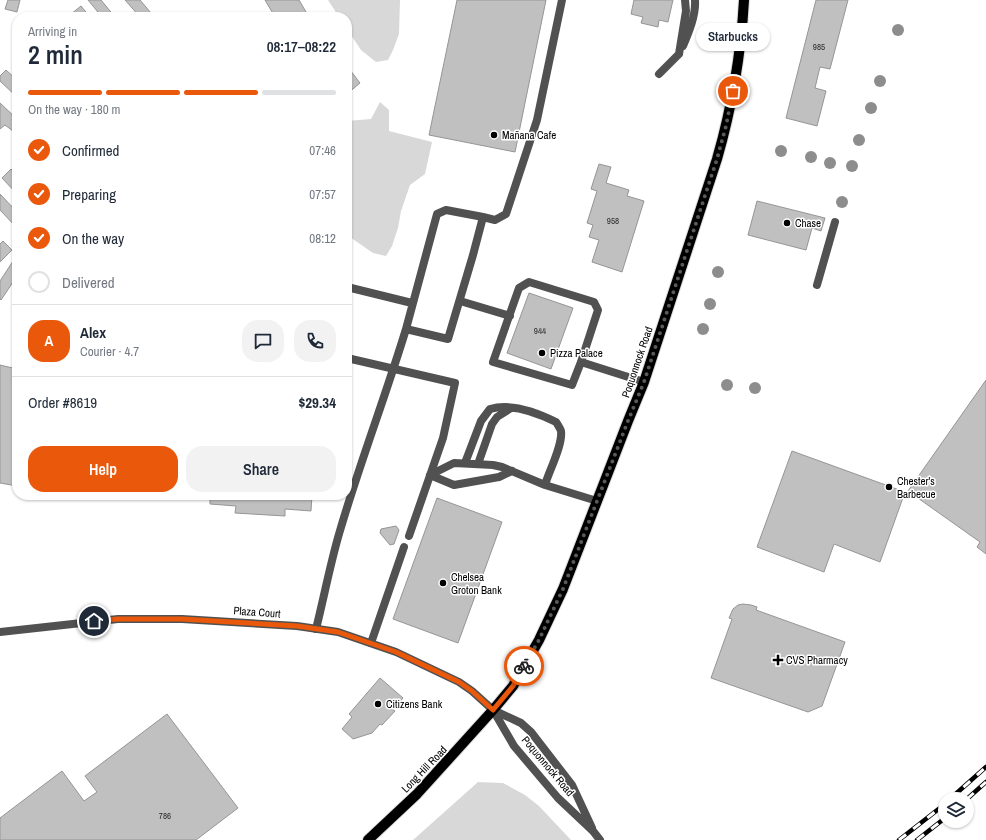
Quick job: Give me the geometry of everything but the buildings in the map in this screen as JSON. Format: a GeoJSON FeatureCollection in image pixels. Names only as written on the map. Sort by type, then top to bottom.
{"type":"FeatureCollection","features":[{"type":"Feature","properties":{"kind":"main road","name":"Poquonnock Road"},"geometry":{"type":"LineString","coordinates":[[493,710],[513,686],[539,640],[563,589],[644,382],[726,126],[739,58],[744,0]]}},
{"type":"Feature","properties":{"kind":"main road","name":"Long Hill Road"},"geometry":{"type":"LineString","coordinates":[[368,840],[417,794],[493,710]]}},
{"type":"Feature","properties":{"kind":"street"},"geometry":{"type":"LineString","coordinates":[[352,494],[373,427],[394,369],[437,214],[446,210],[495,220],[506,214],[537,120],[562,0]]}},
{"type":"Feature","properties":{"kind":"street"},"geometry":{"type":"LineString","coordinates":[[679,54],[686,11],[685,0]]}},
{"type":"Feature","properties":{"kind":"street"},"geometry":{"type":"LineString","coordinates":[[658,74],[679,54],[688,34],[695,6],[695,0]]}},
{"type":"Feature","properties":{"kind":"street"},"geometry":{"type":"LineString","coordinates":[[406,329],[448,339],[460,302],[483,217]]}},
{"type":"Feature","properties":{"kind":"street"},"geometry":{"type":"LineString","coordinates":[[817,284],[835,222]]}},
{"type":"Feature","properties":{"kind":"street"},"geometry":{"type":"LineString","coordinates":[[529,282],[594,302],[598,310],[581,362],[572,385],[493,362],[519,288],[529,282]]}},
{"type":"Feature","properties":{"kind":"street"},"geometry":{"type":"LineString","coordinates":[[352,288],[412,303]]}},
{"type":"Feature","properties":{"kind":"street"},"geometry":{"type":"LineString","coordinates":[[460,302],[510,316]]}},
{"type":"Feature","properties":{"kind":"street"},"geometry":{"type":"LineString","coordinates":[[352,359],[455,384],[443,438],[409,536]]}},
{"type":"Feature","properties":{"kind":"street"},"geometry":{"type":"LineString","coordinates":[[581,362],[644,382]]}},
{"type":"Feature","properties":{"kind":"street"},"geometry":{"type":"LineString","coordinates":[[478,464],[492,424],[497,417],[511,408]]}},
{"type":"Feature","properties":{"kind":"street"},"geometry":{"type":"LineString","coordinates":[[465,463],[481,420],[490,409],[521,409],[556,422],[561,430],[561,438],[558,448],[544,485]]}},
{"type":"Feature","properties":{"kind":"street"},"geometry":{"type":"LineString","coordinates":[[430,475],[454,463],[502,467],[544,485],[597,501]]}},
{"type":"Feature","properties":{"kind":"street"},"geometry":{"type":"LineString","coordinates":[[430,475],[454,485],[499,477],[512,471]]}},
{"type":"Feature","properties":{"kind":"street"},"geometry":{"type":"LineString","coordinates":[[316,629],[339,535],[350,500]]}},
{"type":"Feature","properties":{"kind":"street"},"geometry":{"type":"LineString","coordinates":[[371,643],[404,547]]}},
{"type":"Feature","properties":{"kind":"street","name":"Plaza Court"},"geometry":{"type":"LineString","coordinates":[[0,632],[118,619],[182,619],[297,626],[338,632],[415,660],[459,682],[472,691],[493,710]]}},
{"type":"Feature","properties":{"kind":"street","name":"Poquonnock Road"},"geometry":{"type":"LineString","coordinates":[[493,710],[514,746],[558,798],[593,831],[600,840]]}},
{"type":"Feature","properties":{"kind":"street","name":"Poquonnock Road"},"geometry":{"type":"LineString","coordinates":[[493,710],[521,723],[531,732],[572,785],[593,831]]}},
{"type":"Feature","properties":{"kind":"shaded area"},"geometry":{"type":"Polygon","coordinates":[[[328,0],[400,0],[399,34],[388,60],[376,62],[361,50],[352,36],[352,12],[336,12],[328,0]]]}},
{"type":"Feature","properties":{"kind":"shaded area"},"geometry":{"type":"Polygon","coordinates":[[[380,102],[389,110],[389,131],[432,142],[425,174],[410,185],[401,211],[398,228],[392,246],[386,256],[373,253],[352,238],[352,121],[371,119],[380,102]]]}},
{"type":"Feature","properties":{"kind":"shaded area"},"geometry":{"type":"Polygon","coordinates":[[[478,782],[503,783],[525,795],[539,806],[571,840],[413,840],[478,782]]]}},
{"type":"Feature","properties":{"kind":"railway"},"geometry":{"type":"LineString","coordinates":[[958,792],[986,767]]}},
{"type":"Feature","properties":{"kind":"railway"},"geometry":{"type":"LineString","coordinates":[[974,793],[986,782]]}},
{"type":"Feature","properties":{"kind":"railway"},"geometry":{"type":"LineString","coordinates":[[899,840],[938,809]]}},
{"type":"Feature","properties":{"kind":"railway"},"geometry":{"type":"LineString","coordinates":[[917,840],[938,824]]}},
{"type":"Feature","properties":{"kind":"way so far"},"geometry":{"type":"LineString","coordinates":[[524,666],[539,640],[563,589],[644,382],[717,159],[726,126],[733,91]]}},
{"type":"Feature","properties":{"kind":"place","name":"Starbucks"},"geometry":{"type":"Point","coordinates":[733,91]}},
{"type":"Feature","properties":{"kind":"place","name":"Mañana Cafe"},"geometry":{"type":"Point","coordinates":[494,135]}},
{"type":"Feature","properties":{"kind":"place","name":"Chase"},"geometry":{"type":"Point","coordinates":[787,223]}},
{"type":"Feature","properties":{"kind":"place","name":"Pizza Palace"},"geometry":{"type":"Point","coordinates":[542,353]}},
{"type":"Feature","properties":{"kind":"place","name":"Chester's Barbecue"},"geometry":{"type":"Point","coordinates":[889,487]}},
{"type":"Feature","properties":{"kind":"place","name":"Chelsea Groton Bank"},"geometry":{"type":"Point","coordinates":[443,583]}},
{"type":"Feature","properties":{"kind":"place","name":"CVS Pharmacy"},"geometry":{"type":"Point","coordinates":[778,660]}},
{"type":"Feature","properties":{"kind":"place","name":"Citizens Bank"},"geometry":{"type":"Point","coordinates":[378,704]}},
{"type":"Feature","properties":{"kind":"route"},"geometry":{"type":"LineString","coordinates":[[94,621],[118,619],[182,619],[297,626],[338,632],[396,652],[459,682],[472,691],[493,710],[513,686],[524,666]]}}]}
